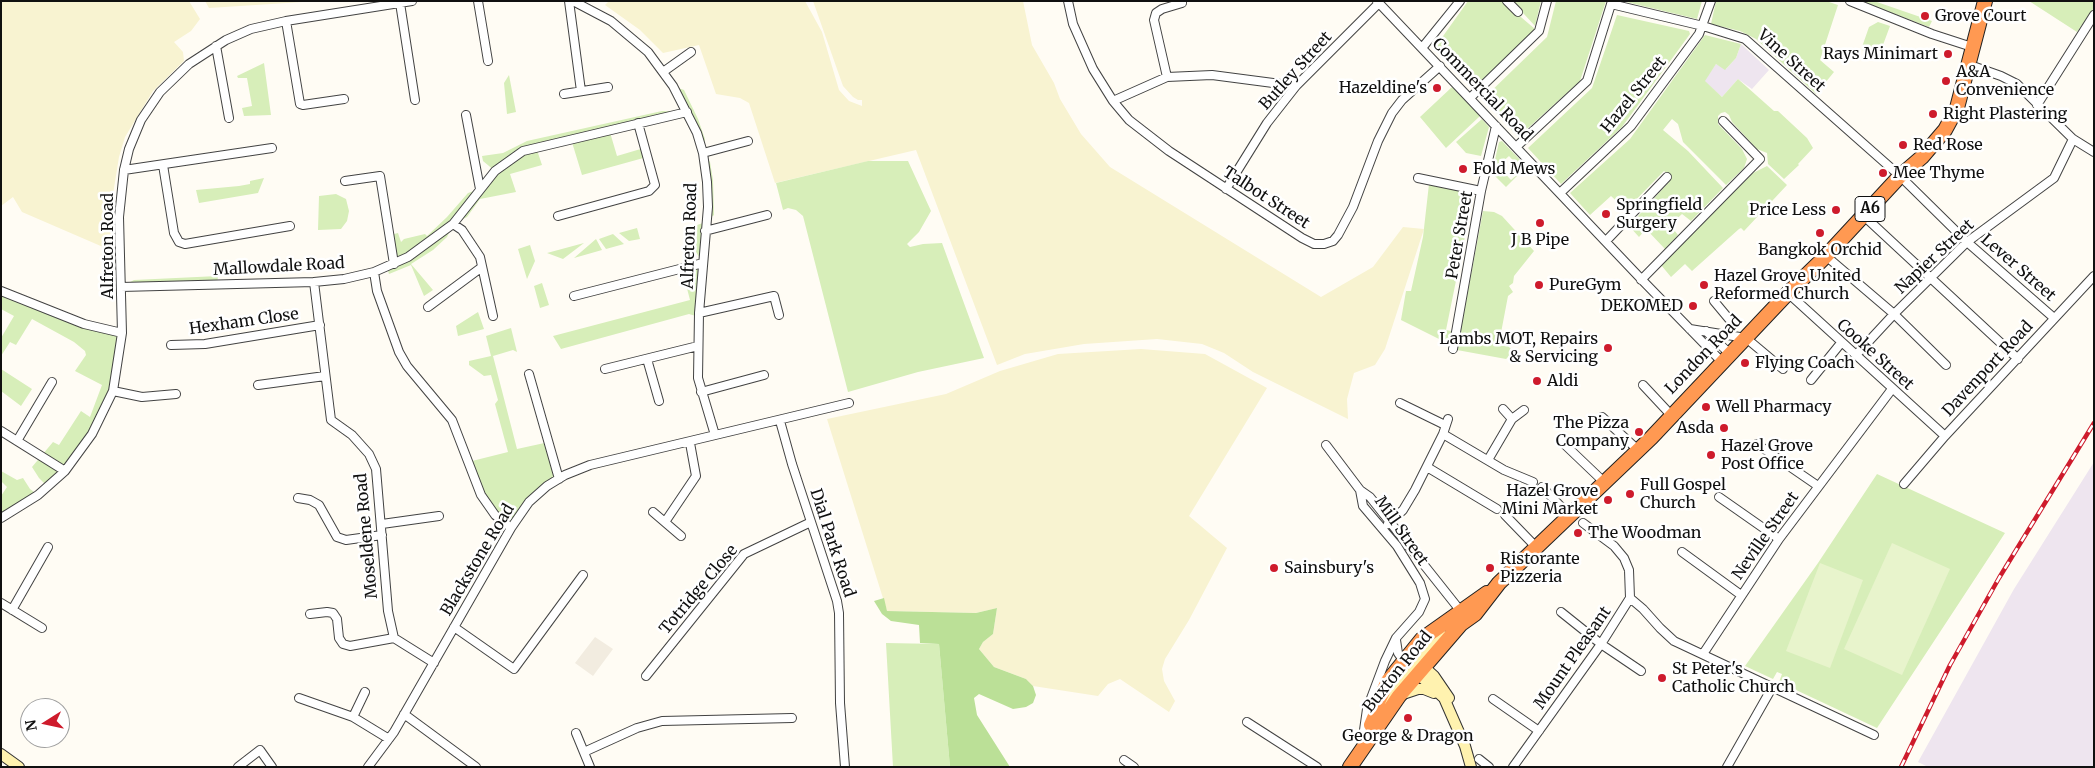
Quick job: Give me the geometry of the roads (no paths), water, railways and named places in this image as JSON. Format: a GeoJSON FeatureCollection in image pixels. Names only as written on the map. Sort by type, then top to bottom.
{"type":"FeatureCollection","features":[{"type":"Feature","properties":{"kind":"highway","name":"London Road"},"geometry":{"type":"LineString","coordinates":[[1463,618],[1536,547],[1605,484],[1788,293],[1826,256],[1900,176],[1922,157],[1945,130],[1957,108],[1985,1]]}},
{"type":"Feature","properties":{"kind":"highway","name":"Buxton Road"},"geometry":{"type":"LineString","coordinates":[[1350,767],[1399,696],[1414,667],[1422,638],[1463,618]]}},
{"type":"Feature","properties":{"kind":"highway","name":"Buxton Road"},"geometry":{"type":"LineString","coordinates":[[1360,750],[1377,711],[1378,702],[1388,682],[1414,667],[1463,618]]}},
{"type":"Feature","properties":{"kind":"street","name":"Alfreton Road"},"geometry":{"type":"LineString","coordinates":[[1,518],[38,495],[64,471],[92,434],[113,392],[122,333],[118,217],[124,170],[129,149],[141,120],[149,107],[173,78],[189,64],[216,46],[251,29],[286,21],[412,1]]}},
{"type":"Feature","properties":{"kind":"street"},"geometry":{"type":"LineString","coordinates":[[478,1],[488,61]]}},
{"type":"Feature","properties":{"kind":"street"},"geometry":{"type":"LineString","coordinates":[[569,1],[581,92]]}},
{"type":"Feature","properties":{"kind":"street","name":"Alfreton Road"},"geometry":{"type":"LineString","coordinates":[[573,1],[611,21],[648,52],[673,86],[697,133],[703,153],[708,196],[698,346],[698,378],[715,435]]}},
{"type":"Feature","properties":{"kind":"street","name":"Talbot Street"},"geometry":{"type":"LineString","coordinates":[[1068,1],[1073,24],[1093,69],[1114,101],[1145,134],[1226,189],[1314,244],[1324,244],[1333,241],[1338,235],[1349,216],[1378,141],[1392,113],[1402,100],[1440,66]]}},
{"type":"Feature","properties":{"kind":"street"},"geometry":{"type":"LineString","coordinates":[[1422,48],[1460,1]]}},
{"type":"Feature","properties":{"kind":"street"},"geometry":{"type":"LineString","coordinates":[[1507,1],[1518,12]]}},
{"type":"Feature","properties":{"kind":"street"},"geometry":{"type":"LineString","coordinates":[[1470,98],[1539,31],[1547,1]]}},
{"type":"Feature","properties":{"kind":"street","name":"Hazel Street"},"geometry":{"type":"LineString","coordinates":[[1560,193],[1630,126],[1699,34],[1710,1]]}},
{"type":"Feature","properties":{"kind":"street"},"geometry":{"type":"LineString","coordinates":[[1850,1],[1932,34],[1972,47]]}},
{"type":"Feature","properties":{"kind":"street","name":"Commercial Road"},"geometry":{"type":"LineString","coordinates":[[1378,2],[1642,280],[1690,329],[1726,358]]}},
{"type":"Feature","properties":{"kind":"street","name":"Butley Street"},"geometry":{"type":"LineString","coordinates":[[1226,189],[1268,123],[1296,86],[1378,2]]}},
{"type":"Feature","properties":{"kind":"street"},"geometry":{"type":"LineString","coordinates":[[400,3],[415,100]]}},
{"type":"Feature","properties":{"kind":"street"},"geometry":{"type":"LineString","coordinates":[[1167,77],[1154,20],[1156,13],[1162,9],[1182,3]]}},
{"type":"Feature","properties":{"kind":"street"},"geometry":{"type":"LineString","coordinates":[[1516,147],[1587,81],[1611,3]]}},
{"type":"Feature","properties":{"kind":"street","name":"Vine Street"},"geometry":{"type":"LineString","coordinates":[[1611,3],[1703,26],[1745,39],[1900,176]]}},
{"type":"Feature","properties":{"kind":"street"},"geometry":{"type":"LineString","coordinates":[[2037,105],[2094,15]]}},
{"type":"Feature","properties":{"kind":"street"},"geometry":{"type":"LineString","coordinates":[[286,21],[300,104],[344,99]]}},
{"type":"Feature","properties":{"kind":"street"},"geometry":{"type":"LineString","coordinates":[[216,46],[229,118]]}},
{"type":"Feature","properties":{"kind":"street"},"geometry":{"type":"LineString","coordinates":[[663,72],[691,52]]}},
{"type":"Feature","properties":{"kind":"street"},"geometry":{"type":"LineString","coordinates":[[1967,64],[2011,80],[2073,139],[2094,152]]}},
{"type":"Feature","properties":{"kind":"street"},"geometry":{"type":"LineString","coordinates":[[1114,101],[1167,77],[1212,75],[1296,86]]}},
{"type":"Feature","properties":{"kind":"street"},"geometry":{"type":"LineString","coordinates":[[564,94],[608,87]]}},
{"type":"Feature","properties":{"kind":"street","name":"Mallowdale Road"},"geometry":{"type":"LineString","coordinates":[[121,287],[314,282],[344,279],[374,272],[394,264],[430,243],[453,224],[496,171],[523,151],[687,112]]}},
{"type":"Feature","properties":{"kind":"street"},"geometry":{"type":"LineString","coordinates":[[466,115],[480,189]]}},
{"type":"Feature","properties":{"kind":"street"},"geometry":{"type":"LineString","coordinates":[[1642,280],[1760,159],[1723,121]]}},
{"type":"Feature","properties":{"kind":"street"},"geometry":{"type":"LineString","coordinates":[[558,216],[649,192],[655,185],[638,123]]}},
{"type":"Feature","properties":{"kind":"street","name":"Peter Street"},"geometry":{"type":"LineString","coordinates":[[1452,349],[1481,192],[1496,126]]}},
{"type":"Feature","properties":{"kind":"street","name":"Napier Street"},"geometry":{"type":"LineString","coordinates":[[1856,355],[1894,314],[1967,242],[2054,178],[2073,139]]}},
{"type":"Feature","properties":{"kind":"street"},"geometry":{"type":"LineString","coordinates":[[703,153],[748,141]]}},
{"type":"Feature","properties":{"kind":"street"},"geometry":{"type":"LineString","coordinates":[[124,170],[272,148]]}},
{"type":"Feature","properties":{"kind":"street"},"geometry":{"type":"LineString","coordinates":[[163,165],[174,233],[179,242],[185,244],[290,226]]}},
{"type":"Feature","properties":{"kind":"street"},"geometry":{"type":"LineString","coordinates":[[345,181],[380,176],[394,264]]}},
{"type":"Feature","properties":{"kind":"street","name":"Lever Street"},"geometry":{"type":"LineString","coordinates":[[1900,176],[1967,242],[2054,318]]}},
{"type":"Feature","properties":{"kind":"street"},"geometry":{"type":"LineString","coordinates":[[1606,241],[1667,177]]}},
{"type":"Feature","properties":{"kind":"street"},"geometry":{"type":"LineString","coordinates":[[1418,178],[1481,192]]}},
{"type":"Feature","properties":{"kind":"street"},"geometry":{"type":"LineString","coordinates":[[706,231],[767,215]]}},
{"type":"Feature","properties":{"kind":"street"},"geometry":{"type":"LineString","coordinates":[[1864,216],[2018,359]]}},
{"type":"Feature","properties":{"kind":"street"},"geometry":{"type":"LineString","coordinates":[[453,224],[462,230],[480,257],[493,316]]}},
{"type":"Feature","properties":{"kind":"street"},"geometry":{"type":"LineString","coordinates":[[1826,256],[1894,314],[1946,365]]}},
{"type":"Feature","properties":{"kind":"street"},"geometry":{"type":"LineString","coordinates":[[574,296],[703,264]]}},
{"type":"Feature","properties":{"kind":"street"},"geometry":{"type":"LineString","coordinates":[[428,307],[482,267]]}},
{"type":"Feature","properties":{"kind":"street"},"geometry":{"type":"LineString","coordinates":[[374,272],[377,291],[399,352],[407,366],[452,420],[481,495],[495,515],[510,528]]}},
{"type":"Feature","properties":{"kind":"street","name":"Davenport Road"},"geometry":{"type":"LineString","coordinates":[[1904,484],[1945,436],[2094,276]]}},
{"type":"Feature","properties":{"kind":"street","name":"Moseldene Road"},"geometry":{"type":"LineString","coordinates":[[314,282],[331,420],[352,435],[370,454],[376,469],[388,611],[394,638]]}},
{"type":"Feature","properties":{"kind":"street"},"geometry":{"type":"LineString","coordinates":[[1,291],[84,324],[122,333]]}},
{"type":"Feature","properties":{"kind":"street","name":"Cooke Street"},"geometry":{"type":"LineString","coordinates":[[1788,293],[1945,436]]}},
{"type":"Feature","properties":{"kind":"street"},"geometry":{"type":"LineString","coordinates":[[700,313],[774,296],[779,314]]}},
{"type":"Feature","properties":{"kind":"street"},"geometry":{"type":"LineString","coordinates":[[1714,301],[1729,319]]}},
{"type":"Feature","properties":{"kind":"street","name":"Hexham Close"},"geometry":{"type":"LineString","coordinates":[[172,345],[205,344],[320,325]]}},
{"type":"Feature","properties":{"kind":"street"},"geometry":{"type":"LineString","coordinates":[[1690,329],[1746,338],[1783,369]]}},
{"type":"Feature","properties":{"kind":"street"},"geometry":{"type":"LineString","coordinates":[[1704,330],[1726,358]]}},
{"type":"Feature","properties":{"kind":"street"},"geometry":{"type":"LineString","coordinates":[[1811,380],[1841,343]]}},
{"type":"Feature","properties":{"kind":"street"},"geometry":{"type":"LineString","coordinates":[[605,369],[698,346]]}},
{"type":"Feature","properties":{"kind":"street"},"geometry":{"type":"LineString","coordinates":[[647,359],[659,401]]}},
{"type":"Feature","properties":{"kind":"street"},"geometry":{"type":"LineString","coordinates":[[529,374],[559,478]]}},
{"type":"Feature","properties":{"kind":"street"},"geometry":{"type":"LineString","coordinates":[[701,392],[764,375]]}},
{"type":"Feature","properties":{"kind":"street"},"geometry":{"type":"LineString","coordinates":[[258,385],[325,376]]}},
{"type":"Feature","properties":{"kind":"street"},"geometry":{"type":"LineString","coordinates":[[17,440],[52,382]]}},
{"type":"Feature","properties":{"kind":"street"},"geometry":{"type":"LineString","coordinates":[[1643,385],[1671,415]]}},
{"type":"Feature","properties":{"kind":"street","name":"Neville Street"},"geometry":{"type":"LineString","coordinates":[[1703,654],[1779,539],[1892,389]]}},
{"type":"Feature","properties":{"kind":"street"},"geometry":{"type":"LineString","coordinates":[[113,392],[142,397],[176,394]]}},
{"type":"Feature","properties":{"kind":"street","name":"Blackstone Road"},"geometry":{"type":"LineString","coordinates":[[368,767],[389,739],[404,714],[510,528],[529,502],[559,478],[590,466],[849,403]]}},
{"type":"Feature","properties":{"kind":"street"},"geometry":{"type":"LineString","coordinates":[[1382,529],[1407,503],[1427,467],[1447,422],[1400,403]]}},
{"type":"Feature","properties":{"kind":"street"},"geometry":{"type":"LineString","coordinates":[[1503,409],[1512,419]]}},
{"type":"Feature","properties":{"kind":"street"},"geometry":{"type":"LineString","coordinates":[[1488,460],[1512,419],[1524,410]]}},
{"type":"Feature","properties":{"kind":"street"},"geometry":{"type":"LineString","coordinates":[[1602,417],[1638,450]]}},
{"type":"Feature","properties":{"kind":"street","name":"Dial Park Road"},"geometry":{"type":"LineString","coordinates":[[780,421],[792,464],[837,601],[839,613],[840,703],[845,767]]}},
{"type":"Feature","properties":{"kind":"street"},"geometry":{"type":"LineString","coordinates":[[1,431],[64,471]]}},
{"type":"Feature","properties":{"kind":"street"},"geometry":{"type":"LineString","coordinates":[[1443,434],[1504,470],[1533,482]]}},
{"type":"Feature","properties":{"kind":"street"},"geometry":{"type":"LineString","coordinates":[[1561,442],[1605,484]]}},
{"type":"Feature","properties":{"kind":"street"},"geometry":{"type":"LineString","coordinates":[[665,522],[696,476],[690,443]]}},
{"type":"Feature","properties":{"kind":"street"},"geometry":{"type":"LineString","coordinates":[[1757,444],[1818,486]]}},
{"type":"Feature","properties":{"kind":"street","name":"Mill Street"},"geometry":{"type":"LineString","coordinates":[[1326,445],[1360,490],[1370,497],[1390,522],[1463,618]]}},
{"type":"Feature","properties":{"kind":"street"},"geometry":{"type":"LineString","coordinates":[[1427,467],[1497,510]]}},
{"type":"Feature","properties":{"kind":"street"},"geometry":{"type":"LineString","coordinates":[[1542,487],[1570,516]]}},
{"type":"Feature","properties":{"kind":"street","name":"Mill Street"},"geometry":{"type":"LineString","coordinates":[[1360,490],[1363,506],[1397,546],[1398,551],[1420,583],[1424,594],[1424,603],[1419,612],[1396,638],[1385,661],[1367,709],[1360,750]]}},
{"type":"Feature","properties":{"kind":"street"},"geometry":{"type":"LineString","coordinates":[[1718,497],[1779,539]]}},
{"type":"Feature","properties":{"kind":"street"},"geometry":{"type":"LineString","coordinates":[[298,498],[310,500],[319,505],[337,537],[346,540],[382,535]]}},
{"type":"Feature","properties":{"kind":"street"},"geometry":{"type":"LineString","coordinates":[[653,512],[681,536]]}},
{"type":"Feature","properties":{"kind":"street"},"geometry":{"type":"LineString","coordinates":[[1505,515],[1536,547]]}},
{"type":"Feature","properties":{"kind":"street"},"geometry":{"type":"LineString","coordinates":[[382,524],[439,516]]}},
{"type":"Feature","properties":{"kind":"street","name":"Totridge Close"},"geometry":{"type":"LineString","coordinates":[[646,676],[744,554],[811,522]]}},
{"type":"Feature","properties":{"kind":"street","name":"Mount Pleasant"},"geometry":{"type":"LineString","coordinates":[[1513,767],[1601,644],[1630,598],[1630,570],[1624,558],[1614,546],[1583,523]]}},
{"type":"Feature","properties":{"kind":"street"},"geometry":{"type":"LineString","coordinates":[[12,610],[48,547]]}},
{"type":"Feature","properties":{"kind":"street"},"geometry":{"type":"LineString","coordinates":[[1682,552],[1741,595]]}},
{"type":"Feature","properties":{"kind":"street"},"geometry":{"type":"LineString","coordinates":[[454,627],[514,669],[583,575]]}},
{"type":"Feature","properties":{"kind":"street"},"geometry":{"type":"LineString","coordinates":[[1630,598],[1674,641],[1874,735]]}},
{"type":"Feature","properties":{"kind":"street"},"geometry":{"type":"LineString","coordinates":[[1,604],[42,628]]}},
{"type":"Feature","properties":{"kind":"street"},"geometry":{"type":"LineString","coordinates":[[1562,612],[1601,644],[1641,671]]}},
{"type":"Feature","properties":{"kind":"street"},"geometry":{"type":"LineString","coordinates":[[310,614],[333,613],[337,619],[339,638],[343,644],[350,646],[394,638],[434,663]]}},
{"type":"Feature","properties":{"kind":"street"},"geometry":{"type":"LineString","coordinates":[[1396,638],[1398,653],[1444,698],[1465,746],[1471,767]]}},
{"type":"Feature","properties":{"kind":"street"},"geometry":{"type":"LineString","coordinates":[[1414,667],[1434,676],[1451,702],[1455,721]]}},
{"type":"Feature","properties":{"kind":"street"},"geometry":{"type":"LineString","coordinates":[[1727,767],[1773,686]]}},
{"type":"Feature","properties":{"kind":"street"},"geometry":{"type":"LineString","coordinates":[[1399,696],[1410,690],[1424,689],[1444,698]]}},
{"type":"Feature","properties":{"kind":"street"},"geometry":{"type":"LineString","coordinates":[[353,717],[366,692]]}},
{"type":"Feature","properties":{"kind":"street"},"geometry":{"type":"LineString","coordinates":[[299,698],[353,717],[389,739]]}},
{"type":"Feature","properties":{"kind":"street"},"geometry":{"type":"LineString","coordinates":[[1493,699],[1539,731]]}},
{"type":"Feature","properties":{"kind":"street"},"geometry":{"type":"LineString","coordinates":[[404,714],[476,767]]}},
{"type":"Feature","properties":{"kind":"street"},"geometry":{"type":"LineString","coordinates":[[584,752],[637,728],[662,721],[792,718]]}},
{"type":"Feature","properties":{"kind":"street"},"geometry":{"type":"LineString","coordinates":[[1247,722],[1317,767]]}},
{"type":"Feature","properties":{"kind":"street"},"geometry":{"type":"LineString","coordinates":[[576,733],[590,767]]}},
{"type":"Feature","properties":{"kind":"street"},"geometry":{"type":"LineString","coordinates":[[238,767],[260,750],[272,767]]}},
{"type":"Feature","properties":{"kind":"street"},"geometry":{"type":"LineString","coordinates":[[1,754],[19,767]]}},
{"type":"Feature","properties":{"kind":"street"},"geometry":{"type":"LineString","coordinates":[[1479,759],[1489,767]]}},
{"type":"Feature","properties":{"kind":"street"},"geometry":{"type":"LineString","coordinates":[[1124,760],[1134,767]]}},
{"type":"Feature","properties":{"kind":"railway"},"geometry":{"type":"LineString","coordinates":[[1901,767],[1950,665],[1999,578],[2094,423]]}},
{"type":"Feature","properties":{"kind":"place","name":"Grove Court"},"geometry":{"type":"Point","coordinates":[1925,16]}},
{"type":"Feature","properties":{"kind":"place","name":"Rays Minimart"},"geometry":{"type":"Point","coordinates":[1948,54]}},
{"type":"Feature","properties":{"kind":"place","name":"A&A Convenience"},"geometry":{"type":"Point","coordinates":[1946,81]}},
{"type":"Feature","properties":{"kind":"place","name":"Hazeldine's"},"geometry":{"type":"Point","coordinates":[1437,88]}},
{"type":"Feature","properties":{"kind":"place","name":"Right Plastering"},"geometry":{"type":"Point","coordinates":[1933,114]}},
{"type":"Feature","properties":{"kind":"place","name":"Red Rose"},"geometry":{"type":"Point","coordinates":[1903,145]}},
{"type":"Feature","properties":{"kind":"place","name":"Fold Mews"},"geometry":{"type":"Point","coordinates":[1463,169]}},
{"type":"Feature","properties":{"kind":"place","name":"Mee Thyme"},"geometry":{"type":"Point","coordinates":[1883,173]}},
{"type":"Feature","properties":{"kind":"place","name":"Price Less"},"geometry":{"type":"Point","coordinates":[1836,210]}},
{"type":"Feature","properties":{"kind":"place","name":"Springfield Surgery"},"geometry":{"type":"Point","coordinates":[1606,214]}},
{"type":"Feature","properties":{"kind":"place","name":"J B Pipe"},"geometry":{"type":"Point","coordinates":[1540,223]}},
{"type":"Feature","properties":{"kind":"place","name":"Bangkok Orchid"},"geometry":{"type":"Point","coordinates":[1820,233]}},
{"type":"Feature","properties":{"kind":"place","name":"PureGym"},"geometry":{"type":"Point","coordinates":[1539,285]}},
{"type":"Feature","properties":{"kind":"place","name":"Hazel Grove United Reformed Church"},"geometry":{"type":"Point","coordinates":[1704,285]}},
{"type":"Feature","properties":{"kind":"place","name":"DEKOMED"},"geometry":{"type":"Point","coordinates":[1693,306]}},
{"type":"Feature","properties":{"kind":"place","name":"Lambs MOT, Repairs & Servicing"},"geometry":{"type":"Point","coordinates":[1608,348]}},
{"type":"Feature","properties":{"kind":"place","name":"Flying Coach"},"geometry":{"type":"Point","coordinates":[1745,363]}},
{"type":"Feature","properties":{"kind":"place","name":"Aldi"},"geometry":{"type":"Point","coordinates":[1537,381]}},
{"type":"Feature","properties":{"kind":"place","name":"Well Pharmacy"},"geometry":{"type":"Point","coordinates":[1706,407]}},
{"type":"Feature","properties":{"kind":"place","name":"Asda"},"geometry":{"type":"Point","coordinates":[1724,428]}},
{"type":"Feature","properties":{"kind":"place","name":"The Pizza Company"},"geometry":{"type":"Point","coordinates":[1639,432]}},
{"type":"Feature","properties":{"kind":"place","name":"Hazel Grove Post Office"},"geometry":{"type":"Point","coordinates":[1711,455]}},
{"type":"Feature","properties":{"kind":"place","name":"Full Gospel Church"},"geometry":{"type":"Point","coordinates":[1630,494]}},
{"type":"Feature","properties":{"kind":"place","name":"Hazel Grove Mini Market"},"geometry":{"type":"Point","coordinates":[1608,500]}},
{"type":"Feature","properties":{"kind":"place","name":"The Woodman"},"geometry":{"type":"Point","coordinates":[1578,533]}},
{"type":"Feature","properties":{"kind":"place","name":"Sainsbury's"},"geometry":{"type":"Point","coordinates":[1274,568]}},
{"type":"Feature","properties":{"kind":"place","name":"Ristorante Pizzeria"},"geometry":{"type":"Point","coordinates":[1490,568]}},
{"type":"Feature","properties":{"kind":"place","name":"St Peter's Catholic Church"},"geometry":{"type":"Point","coordinates":[1662,678]}},
{"type":"Feature","properties":{"kind":"place","name":"George & Dragon"},"geometry":{"type":"Point","coordinates":[1408,718]}}]}
